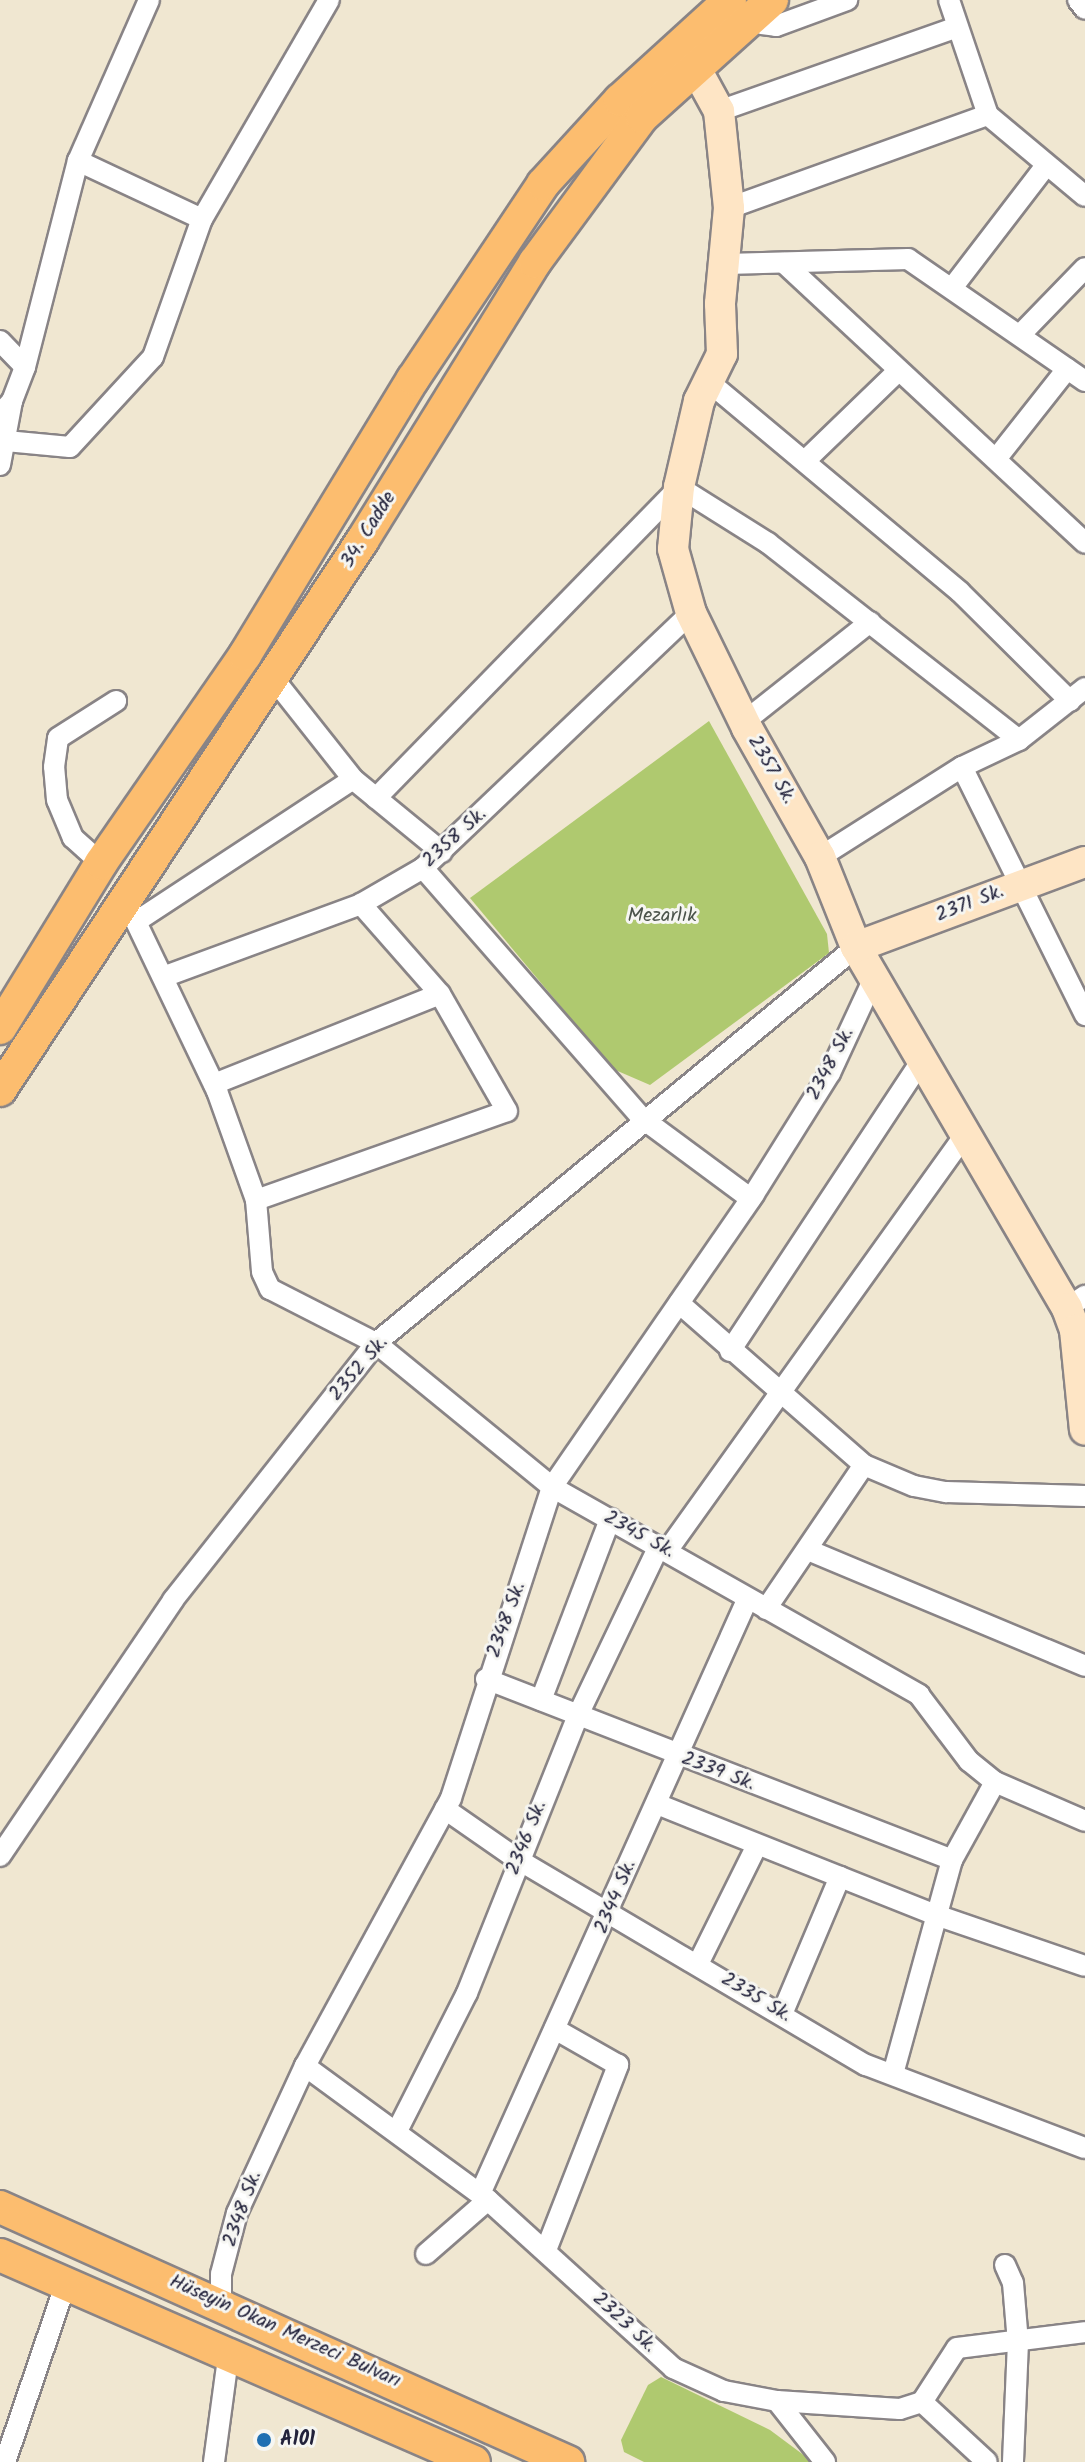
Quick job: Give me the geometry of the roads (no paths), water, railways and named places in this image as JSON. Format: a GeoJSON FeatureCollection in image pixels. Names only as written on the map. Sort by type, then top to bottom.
{"type":"FeatureCollection","features":[{"type":"Feature","properties":{"kind":"main road","name":"34. Cadde"},"geometry":{"type":"LineString","coordinates":[[0,1090],[131,911],[273,678],[535,262],[642,117],[696,69],[739,5]]}},
{"type":"Feature","properties":{"kind":"main road","name":"34. Cadde"},"geometry":{"type":"LineString","coordinates":[[0,1028],[101,863],[245,655],[413,379],[543,184],[620,100],[739,5]]}},
{"type":"Feature","properties":{"kind":"main road","name":"Hüseyin Okan Merzeci Bulvarı"},"geometry":{"type":"LineString","coordinates":[[0,2207],[568,2462]]}},
{"type":"Feature","properties":{"kind":"main road","name":"Hüseyin Okan Merzeci Bulvarı"},"geometry":{"type":"LineString","coordinates":[[0,2255],[229,2351],[474,2462]]}},
{"type":"Feature","properties":{"kind":"street"},"geometry":{"type":"LineString","coordinates":[[0,465],[6,441],[6,408],[25,367],[78,161],[149,0]]}},
{"type":"Feature","properties":{"kind":"street"},"geometry":{"type":"LineString","coordinates":[[6,441],[70,447],[153,357],[202,219],[329,0]]}},
{"type":"Feature","properties":{"kind":"street"},"geometry":{"type":"LineString","coordinates":[[739,5],[762,24],[776,26],[847,0]]}},
{"type":"Feature","properties":{"kind":"street"},"geometry":{"type":"LineString","coordinates":[[949,0],[988,115],[1045,167],[1085,196]]}},
{"type":"Feature","properties":{"kind":"street"},"geometry":{"type":"LineString","coordinates":[[1078,0],[1085,9]]}},
{"type":"Feature","properties":{"kind":"street"},"geometry":{"type":"LineString","coordinates":[[719,111],[957,27]]}},
{"type":"Feature","properties":{"kind":"street","name":"2357 Sk."},"geometry":{"type":"LineString","coordinates":[[696,69],[719,111],[729,208],[727,264],[720,304],[722,354],[709,382],[679,487],[673,549],[691,613],[744,722],[820,857],[856,947],[1078,1320],[1085,1430]]}},
{"type":"Feature","properties":{"kind":"street"},"geometry":{"type":"LineString","coordinates":[[729,208],[988,115]]}},
{"type":"Feature","properties":{"kind":"street"},"geometry":{"type":"LineString","coordinates":[[78,161],[202,219]]}},
{"type":"Feature","properties":{"kind":"street"},"geometry":{"type":"LineString","coordinates":[[952,288],[1045,167]]}},
{"type":"Feature","properties":{"kind":"street"},"geometry":{"type":"LineString","coordinates":[[727,264],[908,259],[1085,381]]}},
{"type":"Feature","properties":{"kind":"street"},"geometry":{"type":"LineString","coordinates":[[784,263],[1085,543]]}},
{"type":"Feature","properties":{"kind":"street"},"geometry":{"type":"LineString","coordinates":[[1020,335],[1085,268]]}},
{"type":"Feature","properties":{"kind":"street"},"geometry":{"type":"LineString","coordinates":[[0,341],[25,367]]}},
{"type":"Feature","properties":{"kind":"street"},"geometry":{"type":"LineString","coordinates":[[996,459],[1067,369]]}},
{"type":"Feature","properties":{"kind":"street"},"geometry":{"type":"LineString","coordinates":[[807,459],[898,371]]}},
{"type":"Feature","properties":{"kind":"street"},"geometry":{"type":"LineString","coordinates":[[709,382],[807,459],[1077,695],[1019,740],[962,767],[820,857]]}},
{"type":"Feature","properties":{"kind":"street"},"geometry":{"type":"LineString","coordinates":[[376,798],[679,487],[768,543],[1019,740]]}},
{"type":"Feature","properties":{"kind":"street","name":"2358 Sk."},"geometry":{"type":"LineString","coordinates":[[163,977],[361,904],[423,868],[691,613]]}},
{"type":"Feature","properties":{"kind":"street"},"geometry":{"type":"LineString","coordinates":[[744,722],[870,622]]}},
{"type":"Feature","properties":{"kind":"street"},"geometry":{"type":"LineString","coordinates":[[273,678],[353,779],[442,852]]}},
{"type":"Feature","properties":{"kind":"street"},"geometry":{"type":"LineString","coordinates":[[101,863],[73,838],[57,800],[54,767],[58,738],[116,701]]}},
{"type":"Feature","properties":{"kind":"street"},"geometry":{"type":"LineString","coordinates":[[962,767],[1085,1015]]}},
{"type":"Feature","properties":{"kind":"street"},"geometry":{"type":"LineString","coordinates":[[353,779],[131,911],[214,1084],[256,1200],[475,1126],[507,1111],[440,994],[361,904]]}},
{"type":"Feature","properties":{"kind":"street","name":"2371 Sk."},"geometry":{"type":"LineString","coordinates":[[856,947],[1085,862]]}},
{"type":"Feature","properties":{"kind":"street"},"geometry":{"type":"LineString","coordinates":[[423,868],[643,1119],[751,1199]]}},
{"type":"Feature","properties":{"kind":"street","name":"2352 Sk."},"geometry":{"type":"LineString","coordinates":[[0,1856],[173,1600],[376,1343],[643,1119],[856,947]]}},
{"type":"Feature","properties":{"kind":"street","name":"2348 Sk."},"geometry":{"type":"LineString","coordinates":[[221,2304],[221,2274],[237,2213],[305,2066],[445,1809],[552,1487],[751,1199],[830,1073],[875,976]]}},
{"type":"Feature","properties":{"kind":"street"},"geometry":{"type":"LineString","coordinates":[[214,1084],[440,994]]}},
{"type":"Feature","properties":{"kind":"street"},"geometry":{"type":"LineString","coordinates":[[730,1351],[924,1057]]}},
{"type":"Feature","properties":{"kind":"street","name":"2346 Sk."},"geometry":{"type":"LineString","coordinates":[[397,2131],[467,1993],[517,1859],[579,1713],[663,1548],[967,1132]]}},
{"type":"Feature","properties":{"kind":"street","name":"2345 Sk."},"geometry":{"type":"LineString","coordinates":[[256,1200],[262,1272],[270,1289],[376,1343],[552,1487],[919,1695],[969,1761],[995,1782],[1085,1821]]}},
{"type":"Feature","properties":{"kind":"street"},"geometry":{"type":"LineString","coordinates":[[679,1303],[730,1351],[864,1465],[914,1486],[946,1492],[1085,1496]]}},
{"type":"Feature","properties":{"kind":"street","name":"2344 Sk."},"geometry":{"type":"LineString","coordinates":[[426,2254],[484,2197],[555,2029],[657,1804],[675,1756],[757,1603],[808,1550],[864,1465]]}},
{"type":"Feature","properties":{"kind":"street"},"geometry":{"type":"LineString","coordinates":[[541,1700],[610,1519]]}},
{"type":"Feature","properties":{"kind":"street"},"geometry":{"type":"LineString","coordinates":[[808,1550],[1085,1666]]}},
{"type":"Feature","properties":{"kind":"street","name":"2339 Sk."},"geometry":{"type":"LineString","coordinates":[[486,1679],[579,1713],[675,1756],[952,1860]]}},
{"type":"Feature","properties":{"kind":"street"},"geometry":{"type":"LineString","coordinates":[[893,2074],[952,1860],[995,1782]]}},
{"type":"Feature","properties":{"kind":"street"},"geometry":{"type":"LineString","coordinates":[[657,1804],[936,1915],[1085,1966]]}},
{"type":"Feature","properties":{"kind":"street","name":"2335 Sk."},"geometry":{"type":"LineString","coordinates":[[445,1809],[517,1859],[866,2065],[1085,2148]]}},
{"type":"Feature","properties":{"kind":"street"},"geometry":{"type":"LineString","coordinates":[[698,1964],[757,1845]]}},
{"type":"Feature","properties":{"kind":"street"},"geometry":{"type":"LineString","coordinates":[[782,2014],[840,1877]]}},
{"type":"Feature","properties":{"kind":"street"},"geometry":{"type":"LineString","coordinates":[[546,2250],[618,2065],[555,2029]]}},
{"type":"Feature","properties":{"kind":"street","name":"2323 Sk."},"geometry":{"type":"LineString","coordinates":[[305,2066],[484,2197],[673,2368],[724,2391],[777,2401],[900,2409],[922,2402]]}},
{"type":"Feature","properties":{"kind":"street"},"geometry":{"type":"LineString","coordinates":[[1005,2265],[1013,2283],[1018,2342],[1013,2462]]}},
{"type":"Feature","properties":{"kind":"street"},"geometry":{"type":"LineString","coordinates":[[5,2462],[66,2283]]}},
{"type":"Feature","properties":{"kind":"street"},"geometry":{"type":"LineString","coordinates":[[987,2462],[922,2402],[957,2348],[1085,2332]]}},
{"type":"Feature","properties":{"kind":"street"},"geometry":{"type":"LineString","coordinates":[[214,2462],[229,2351]]}},
{"type":"Feature","properties":{"kind":"street"},"geometry":{"type":"LineString","coordinates":[[777,2401],[825,2462]]}},
{"type":"Feature","properties":{"kind":"place","name":"A101"},"geometry":{"type":"Point","coordinates":[264,2440]}},
{"type":"Feature","properties":{"kind":"park label","name":"Mezarlık"},"geometry":{"type":"Point","coordinates":[662,916]}}]}
